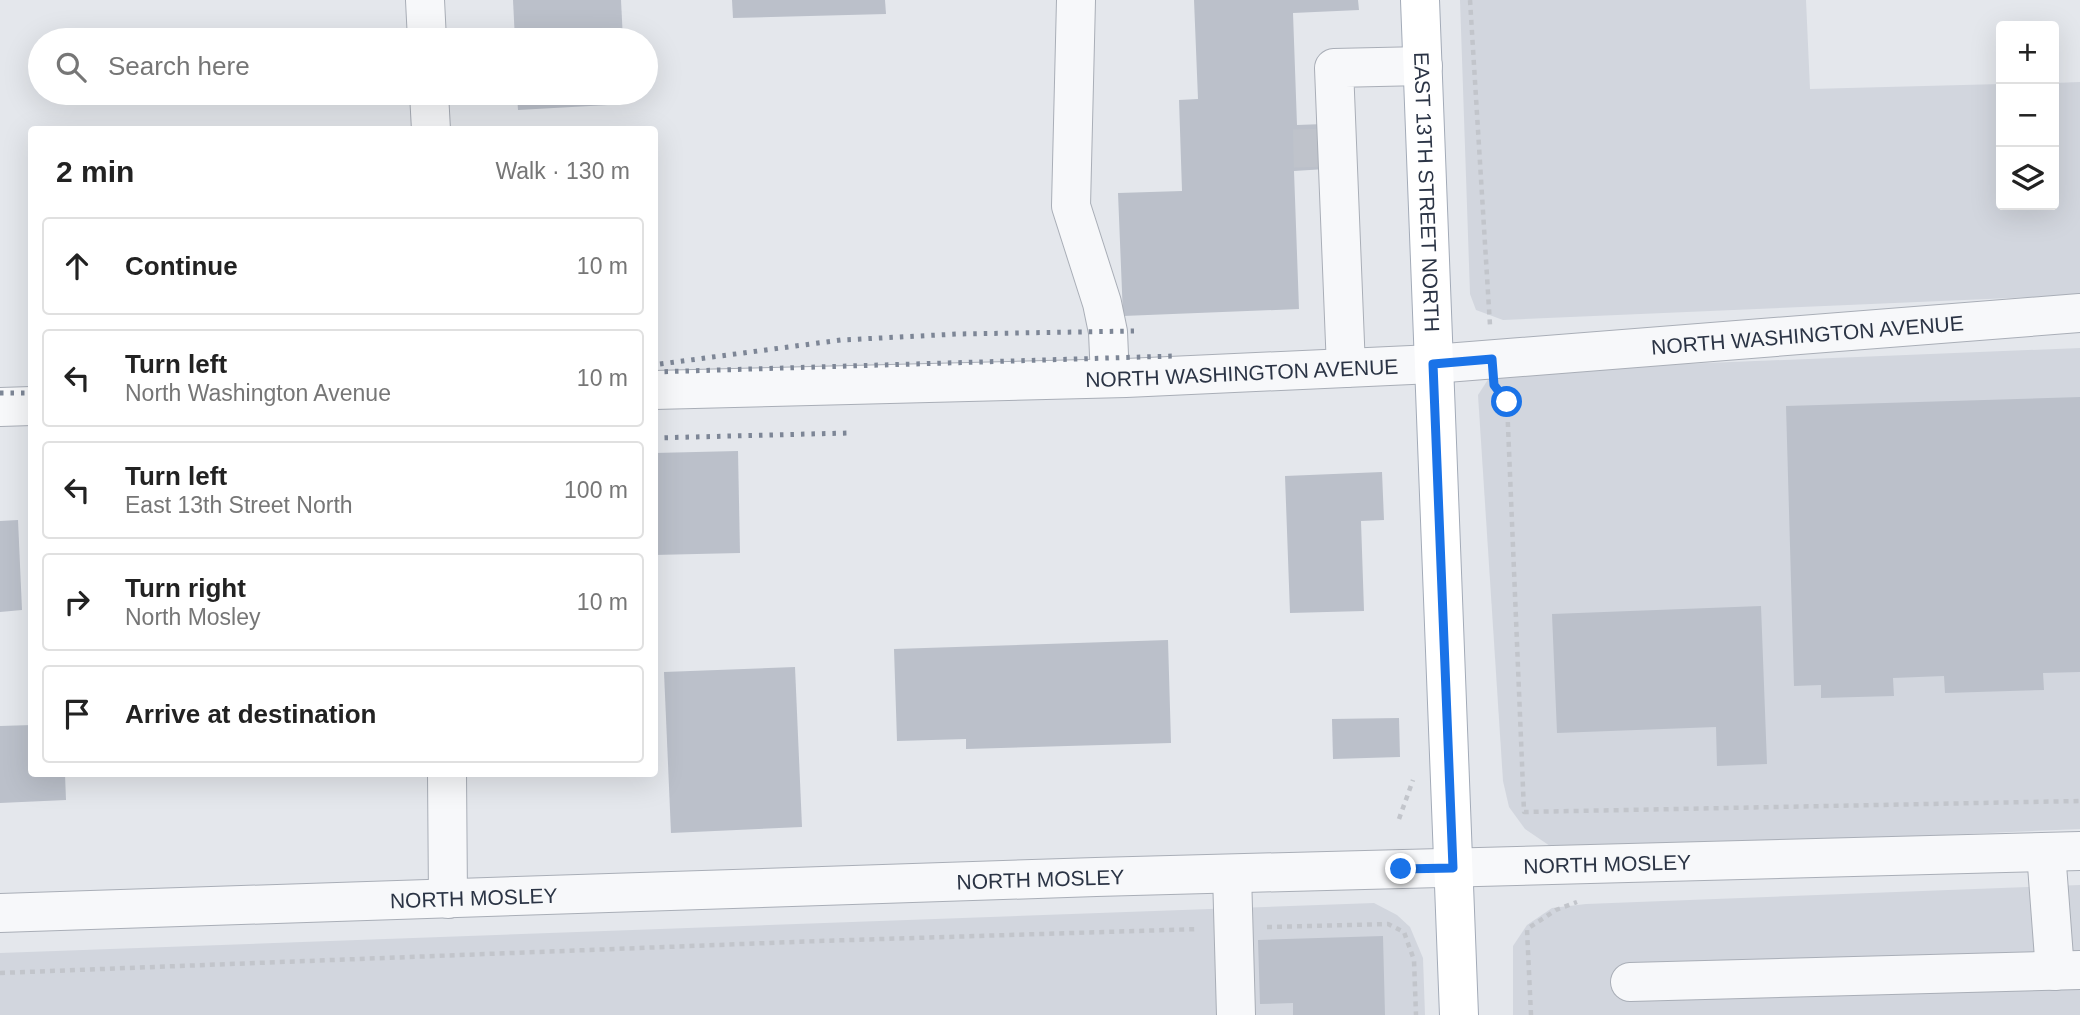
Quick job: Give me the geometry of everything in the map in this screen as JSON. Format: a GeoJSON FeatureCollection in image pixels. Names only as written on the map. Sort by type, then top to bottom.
{"type":"FeatureCollection","features":[{"type":"Feature","properties":{"kind":"main road","name":"EAST 13TH STREET NORTH"},"geometry":{"type":"LineString","coordinates":[[1420,0],[1459,1015]]}},
{"type":"Feature","properties":{"kind":"street"},"geometry":{"type":"LineString","coordinates":[[425,0],[426,28]]}},
{"type":"Feature","properties":{"kind":"street"},"geometry":{"type":"LineString","coordinates":[[1076,0],[1071,206],[1102,303],[1108,332],[1111,378]]}},
{"type":"Feature","properties":{"kind":"street"},"geometry":{"type":"LineString","coordinates":[[1346,368],[1334,68],[1423,66]]}},
{"type":"Feature","properties":{"kind":"street"},"geometry":{"type":"LineString","coordinates":[[1312,129],[1322,105],[1335,92]]}},
{"type":"Feature","properties":{"kind":"street"},"geometry":{"type":"LineString","coordinates":[[430,105],[431,126]]}},
{"type":"Feature","properties":{"kind":"street"},"geometry":{"type":"LineString","coordinates":[[1313,171],[1320,197],[1339,215]]}},
{"type":"Feature","properties":{"kind":"street","name":"NORTH WASHINGTON AVENUE"},"geometry":{"type":"LineString","coordinates":[[658,390],[1111,378],[1433,364],[2080,313]]}},
{"type":"Feature","properties":{"kind":"street"},"geometry":{"type":"LineString","coordinates":[[0,407],[28,406]]}},
{"type":"Feature","properties":{"kind":"street"},"geometry":{"type":"LineString","coordinates":[[447,777],[448,899]]}},
{"type":"Feature","properties":{"kind":"street"},"geometry":{"type":"LineString","coordinates":[[1630,982],[2068,971],[2063,851]]}},
{"type":"Feature","properties":{"kind":"street","name":"NORTH MOSLEY"},"geometry":{"type":"LineString","coordinates":[[0,914],[1232,874],[2063,851]]}},
{"type":"Feature","properties":{"kind":"street"},"geometry":{"type":"LineString","coordinates":[[1232,874],[1236,1015]]}},
{"type":"Feature","properties":{"kind":"path"},"geometry":{"type":"LineString","coordinates":[[1470,0],[1494,385],[1507,402],[1524,812],[2080,801]]}},
{"type":"Feature","properties":{"kind":"path"},"geometry":{"type":"LineString","coordinates":[[0,972],[833,940],[1388,924],[1404,932],[1414,960],[1416,1015]]}},
{"type":"Feature","properties":{"kind":"path"},"geometry":{"type":"LineString","coordinates":[[1527,929],[1531,1015]]}},
{"type":"Feature","properties":{"kind":"shaded area"},"geometry":{"type":"Polygon","coordinates":[[[1460,0],[1806,0],[1810,89],[1996,84],[1996,210],[2059,210],[2059,83],[2080,82],[2080,295],[1503,320],[1476,310],[1470,294],[1460,0]]]}},
{"type":"Feature","properties":{"kind":"shaded area"},"geometry":{"type":"Polygon","coordinates":[[[2080,348],[2080,829],[1581,851],[1550,846],[1525,829],[1509,807],[1503,781],[1478,395],[1489,378],[1510,371],[2080,348]]]}},
{"type":"Feature","properties":{"kind":"shaded area"},"geometry":{"type":"Polygon","coordinates":[[[2080,885],[2080,1015],[1513,1015],[1513,946],[1527,925],[1552,908],[1586,904],[2080,885]]]}},
{"type":"Feature","properties":{"kind":"shaded area"},"geometry":{"type":"Polygon","coordinates":[[[1374,903],[1397,915],[1410,927],[1423,958],[1425,1015],[0,1015],[0,953],[1374,903]]]}},
{"type":"Feature","properties":{"kind":"building"},"geometry":{"type":"Polygon","coordinates":[[[513,0],[621,0],[622,28],[514,28],[513,0]]]}},
{"type":"Feature","properties":{"kind":"building"},"geometry":{"type":"Polygon","coordinates":[[[732,0],[885,0],[886,14],[733,18],[732,0]]]}},
{"type":"Feature","properties":{"kind":"building"},"geometry":{"type":"Polygon","coordinates":[[[1194,0],[1358,0],[1359,10],[1293,13],[1297,125],[1324,124],[1326,169],[1294,171],[1299,309],[1123,316],[1118,193],[1182,191],[1179,100],[1198,99],[1194,0]]]}},
{"type":"Feature","properties":{"kind":"building"},"geometry":{"type":"Polygon","coordinates":[[[518,105],[608,105],[518,110],[518,105]]]}},
{"type":"Feature","properties":{"kind":"building"},"geometry":{"type":"Polygon","coordinates":[[[2080,397],[2080,672],[2043,673],[2044,690],[1945,693],[1944,676],[1893,678],[1894,696],[1821,698],[1821,685],[1794,686],[1786,406],[2080,397]]]}},
{"type":"Feature","properties":{"kind":"building"},"geometry":{"type":"Polygon","coordinates":[[[738,451],[740,553],[658,555],[658,453],[738,451]]]}},
{"type":"Feature","properties":{"kind":"building"},"geometry":{"type":"Polygon","coordinates":[[[1382,472],[1384,520],[1361,521],[1364,611],[1290,613],[1285,476],[1382,472]]]}},
{"type":"Feature","properties":{"kind":"building"},"geometry":{"type":"Polygon","coordinates":[[[18,520],[22,610],[0,612],[0,521],[18,520]]]}},
{"type":"Feature","properties":{"kind":"building"},"geometry":{"type":"Polygon","coordinates":[[[1761,606],[1767,764],[1717,766],[1716,727],[1557,733],[1552,614],[1761,606]]]}},
{"type":"Feature","properties":{"kind":"building"},"geometry":{"type":"Polygon","coordinates":[[[1168,640],[1171,743],[966,749],[966,739],[897,741],[894,649],[1168,640]]]}},
{"type":"Feature","properties":{"kind":"building"},"geometry":{"type":"Polygon","coordinates":[[[795,667],[802,827],[671,833],[664,672],[795,667]]]}},
{"type":"Feature","properties":{"kind":"building"},"geometry":{"type":"Polygon","coordinates":[[[1399,718],[1400,757],[1333,759],[1332,719],[1399,718]]]}},
{"type":"Feature","properties":{"kind":"building"},"geometry":{"type":"Polygon","coordinates":[[[28,725],[28,777],[65,777],[66,800],[0,803],[0,726],[28,725]]]}},
{"type":"Feature","properties":{"kind":"building"},"geometry":{"type":"Polygon","coordinates":[[[1383,936],[1385,1015],[1293,1015],[1293,1003],[1260,1004],[1258,940],[1383,936]]]}},
{"type":"Feature","properties":{"kind":"tunnel"},"geometry":{"type":"LineString","coordinates":[[1312,129],[1313,171]]}},
{"type":"Feature","properties":{"kind":"railway"},"geometry":{"type":"LineString","coordinates":[[660,364],[841,340],[958,334],[1134,331]]}},
{"type":"Feature","properties":{"kind":"railway"},"geometry":{"type":"LineString","coordinates":[[658,372],[1174,356]]}},
{"type":"Feature","properties":{"kind":"railway"},"geometry":{"type":"LineString","coordinates":[[0,393],[28,393]]}},
{"type":"Feature","properties":{"kind":"railway"},"geometry":{"type":"LineString","coordinates":[[658,438],[848,433]]}},
{"type":"Feature","properties":{"kind":"route"},"geometry":{"type":"LineString","coordinates":[[1401,869],[1453,868],[1433,364],[1492,359],[1494,385],[1507,402]]}}]}
